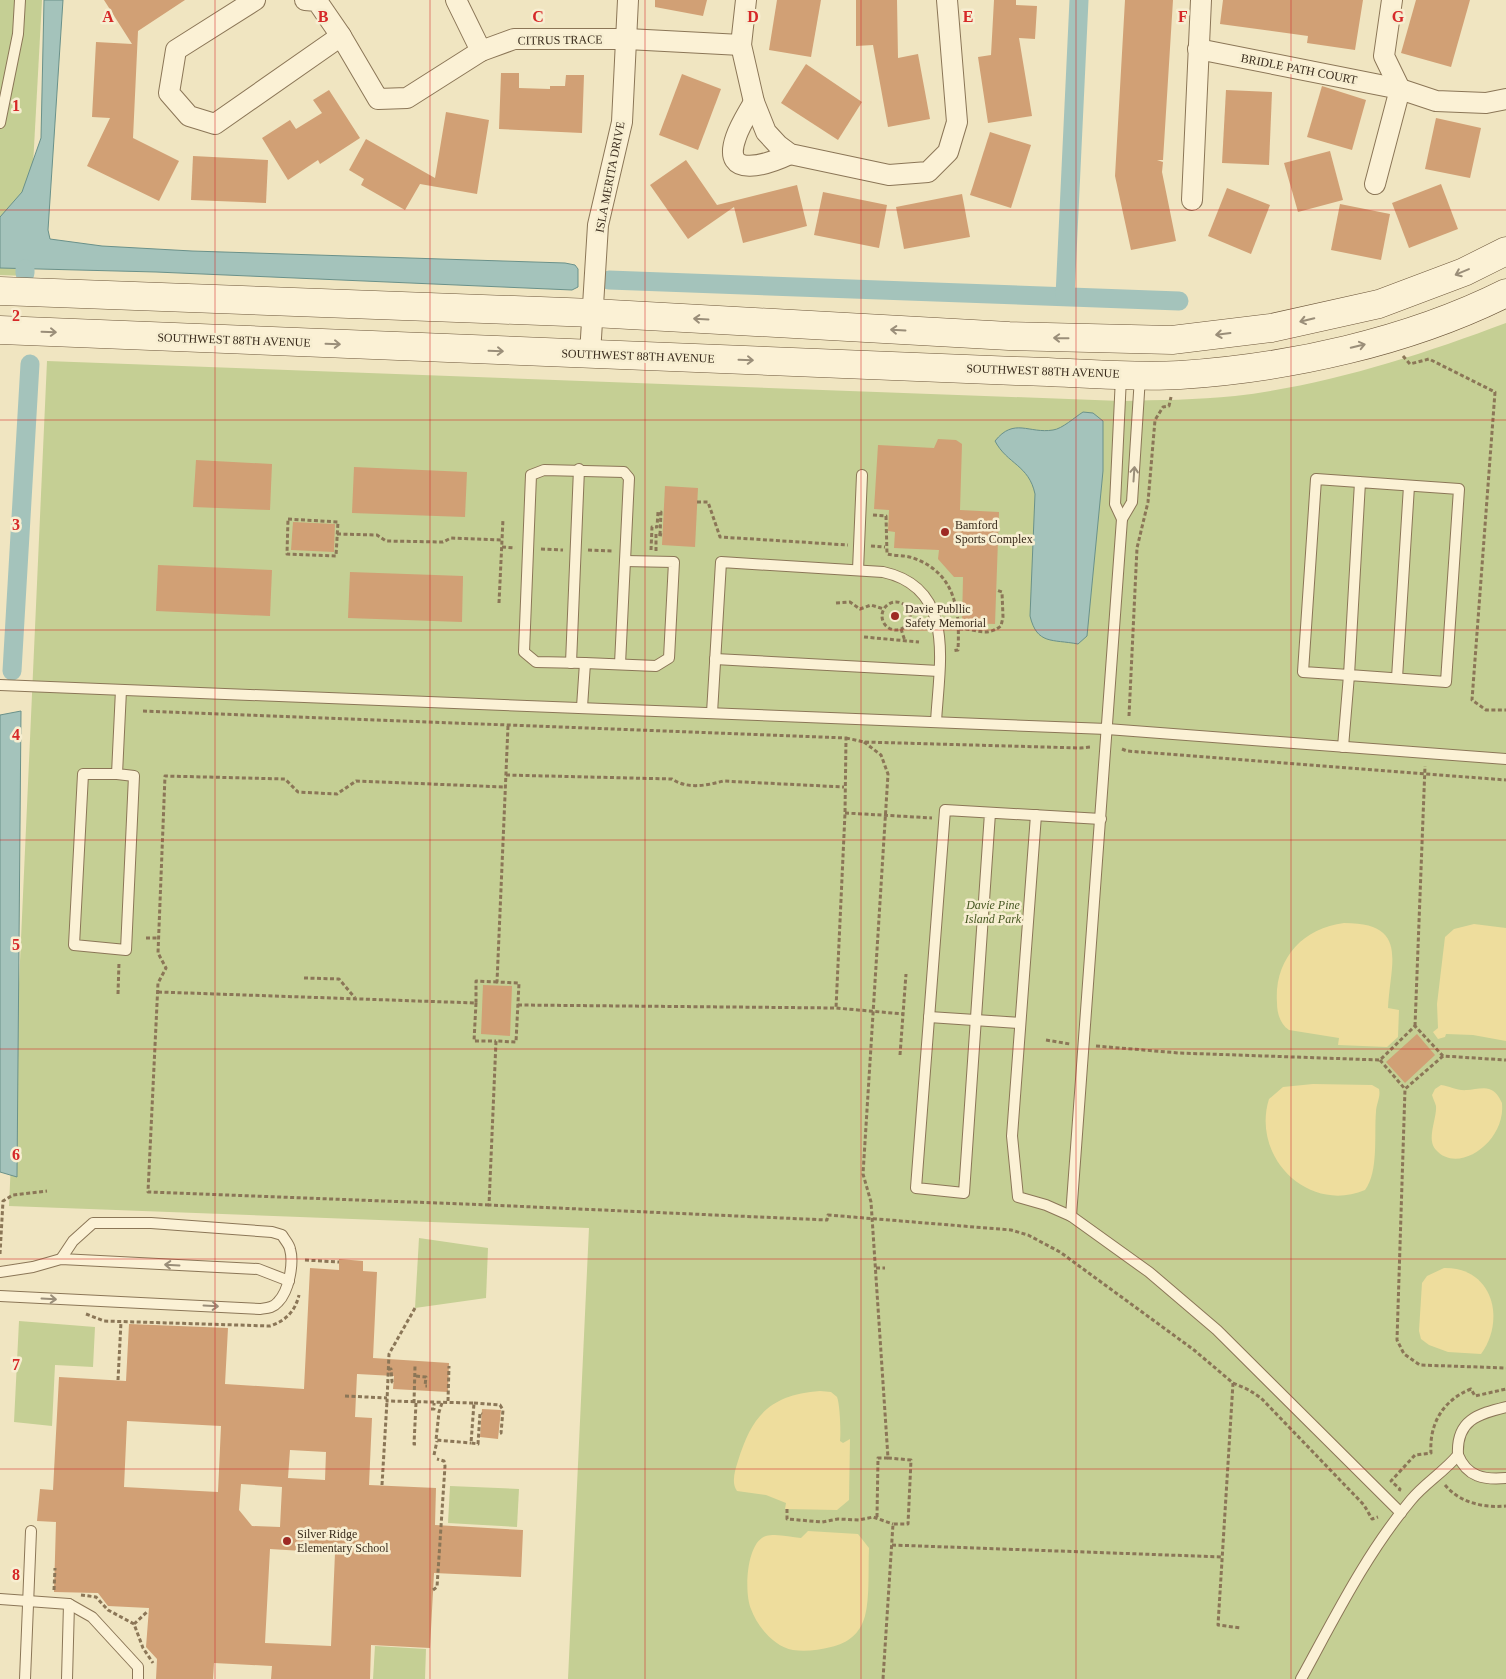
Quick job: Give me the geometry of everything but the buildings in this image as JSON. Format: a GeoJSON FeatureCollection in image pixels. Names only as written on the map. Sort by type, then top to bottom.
{"type":"FeatureCollection","features":[{"type":"Feature","properties":{"kind":"main road"},"geometry":{"type":"LineString","coordinates":[[0,291],[592,313],[1009,336],[1172,340],[1271,328],[1379,304],[1464,272],[1506,252]]}},
{"type":"Feature","properties":{"kind":"main road","name":"SOUTHWEST 88TH AVENUE"},"geometry":{"type":"LineString","coordinates":[[0,330],[1179,375],[1301,360],[1388,338],[1476,308],[1506,294]]}},
{"type":"Feature","properties":{"kind":"street"},"geometry":{"type":"LineString","coordinates":[[255,0],[176,50],[168,93],[189,116],[215,124],[341,36]]}},
{"type":"Feature","properties":{"kind":"street","name":"CITRUS TRACE"},"geometry":{"type":"LineString","coordinates":[[305,0],[317,2],[341,36],[378,99],[408,98],[481,51],[514,39],[626,39],[741,45]]}},
{"type":"Feature","properties":{"kind":"street"},"geometry":{"type":"LineString","coordinates":[[456,0],[481,51]]}},
{"type":"Feature","properties":{"kind":"street","name":"ISLA MERITA DRIVE"},"geometry":{"type":"LineString","coordinates":[[590,354],[598,225],[622,122],[628,0]]}},
{"type":"Feature","properties":{"kind":"street"},"geometry":{"type":"LineString","coordinates":[[746,0],[741,45],[754,102],[766,132],[790,154],[889,175],[928,172],[948,152],[957,122],[947,0]]}},
{"type":"Feature","properties":{"kind":"street"},"geometry":{"type":"LineString","coordinates":[[1192,200],[1201,0]]}},
{"type":"Feature","properties":{"kind":"street"},"geometry":{"type":"LineString","coordinates":[[1374,184],[1400,88],[1384,56],[1392,0]]}},
{"type":"Feature","properties":{"kind":"street","name":"BRIDLE PATH COURT"},"geometry":{"type":"LineString","coordinates":[[1198,49],[1400,88],[1436,101],[1486,103],[1506,99]]}},
{"type":"Feature","properties":{"kind":"street"},"geometry":{"type":"LineString","coordinates":[[754,102],[736,137],[734,155],[737,161],[743,166],[759,166],[790,154]]}},
{"type":"Feature","properties":{"kind":"lane"},"geometry":{"type":"LineString","coordinates":[[0,123],[18,34],[20,0]]}},
{"type":"Feature","properties":{"kind":"lane"},"geometry":{"type":"LineString","coordinates":[[1122,519],[1115,504],[1131,374]]}},
{"type":"Feature","properties":{"kind":"lane"},"geometry":{"type":"LineString","coordinates":[[1071,1216],[1122,519],[1132,502],[1131,374]]}},
{"type":"Feature","properties":{"kind":"lane"},"geometry":{"type":"LineString","coordinates":[[620,664],[629,478],[624,472],[579,469],[544,470],[531,476],[524,652],[536,662],[656,666],[669,658],[674,562],[625,561]]}},
{"type":"Feature","properties":{"kind":"lane"},"geometry":{"type":"LineString","coordinates":[[571,663],[579,469]]}},
{"type":"Feature","properties":{"kind":"lane"},"geometry":{"type":"LineString","coordinates":[[858,570],[862,475]]}},
{"type":"Feature","properties":{"kind":"lane"},"geometry":{"type":"LineString","coordinates":[[1316,480],[1360,482],[1459,489],[1446,682],[1303,672],[1316,480]]}},
{"type":"Feature","properties":{"kind":"lane"},"geometry":{"type":"LineString","coordinates":[[1343,747],[1360,482]]}},
{"type":"Feature","properties":{"kind":"lane"},"geometry":{"type":"LineString","coordinates":[[1397,678],[1409,486]]}},
{"type":"Feature","properties":{"kind":"lane"},"geometry":{"type":"LineString","coordinates":[[712,713],[720,562],[858,570],[893,574],[922,591],[931,606],[938,624],[939,670],[936,722]]}},
{"type":"Feature","properties":{"kind":"lane"},"geometry":{"type":"LineString","coordinates":[[715,659],[939,670]]}},
{"type":"Feature","properties":{"kind":"lane"},"geometry":{"type":"LineString","coordinates":[[582,707],[585,663]]}},
{"type":"Feature","properties":{"kind":"lane"},"geometry":{"type":"LineString","coordinates":[[0,685],[1107,729],[1506,759]]}},
{"type":"Feature","properties":{"kind":"lane"},"geometry":{"type":"LineString","coordinates":[[117,774],[121,690]]}},
{"type":"Feature","properties":{"kind":"lane"},"geometry":{"type":"LineString","coordinates":[[83,774],[117,774],[134,776],[126,950],[74,945],[83,774]]}},
{"type":"Feature","properties":{"kind":"lane"},"geometry":{"type":"LineString","coordinates":[[990,813],[964,1193],[916,1188],[944,810],[1101,819]]}},
{"type":"Feature","properties":{"kind":"lane"},"geometry":{"type":"LineString","coordinates":[[1036,816],[1012,1136],[1018,1197],[1046,1205],[1071,1216],[1149,1272],[1217,1330],[1400,1513]]}},
{"type":"Feature","properties":{"kind":"lane"},"geometry":{"type":"LineString","coordinates":[[929,1017],[1020,1023]]}},
{"type":"Feature","properties":{"kind":"lane"},"geometry":{"type":"LineString","coordinates":[[0,1296],[260,1309],[272,1307],[280,1302],[289,1281],[290,1248],[282,1235],[272,1232],[151,1223],[93,1223],[73,1241],[61,1259]]}},
{"type":"Feature","properties":{"kind":"lane"},"geometry":{"type":"LineString","coordinates":[[0,1272],[33,1267],[61,1259],[258,1269],[289,1281]]}},
{"type":"Feature","properties":{"kind":"lane"},"geometry":{"type":"LineString","coordinates":[[1506,1407],[1478,1414],[1471,1418],[1461,1432],[1458,1455],[1463,1466],[1476,1476],[1485,1479],[1506,1478]]}},
{"type":"Feature","properties":{"kind":"lane"},"geometry":{"type":"LineString","coordinates":[[1301,1679],[1362,1568],[1400,1513],[1423,1486],[1458,1455]]}},
{"type":"Feature","properties":{"kind":"lane"},"geometry":{"type":"LineString","coordinates":[[25,1679],[31,1531]]}},
{"type":"Feature","properties":{"kind":"lane"},"geometry":{"type":"LineString","coordinates":[[0,1599],[69,1604],[92,1617],[138,1667],[138,1679]]}},
{"type":"Feature","properties":{"kind":"lane"},"geometry":{"type":"LineString","coordinates":[[66,1679],[69,1604]]}},
{"type":"Feature","properties":{"kind":"path"},"geometry":{"type":"LineString","coordinates":[[1403,356],[1410,364],[1429,360],[1495,392],[1472,700],[1486,710],[1506,710]]}},
{"type":"Feature","properties":{"kind":"path"},"geometry":{"type":"LineString","coordinates":[[1129,716],[1137,548],[1148,502],[1155,420],[1163,407],[1169,406],[1172,397]]}},
{"type":"Feature","properties":{"kind":"path"},"geometry":{"type":"LineString","coordinates":[[697,502],[708,502],[720,537],[854,545]]}},
{"type":"Feature","properties":{"kind":"path"},"geometry":{"type":"LineString","coordinates":[[650,553],[652,527],[657,527],[658,512],[661,512],[661,535],[656,534],[656,539]]}},
{"type":"Feature","properties":{"kind":"path"},"geometry":{"type":"LineString","coordinates":[[499,603],[503,519]]}},
{"type":"Feature","properties":{"kind":"path"},"geometry":{"type":"LineString","coordinates":[[288,520],[338,522],[338,534],[336,556],[287,554],[288,520]]}},
{"type":"Feature","properties":{"kind":"path"},"geometry":{"type":"LineString","coordinates":[[338,534],[377,535],[386,541],[443,542],[451,538],[502,540]]}},
{"type":"Feature","properties":{"kind":"path"},"geometry":{"type":"LineString","coordinates":[[866,546],[885,547]]}},
{"type":"Feature","properties":{"kind":"path"},"geometry":{"type":"LineString","coordinates":[[502,547],[518,548]]}},
{"type":"Feature","properties":{"kind":"path"},"geometry":{"type":"LineString","coordinates":[[537,548],[566,550]]}},
{"type":"Feature","properties":{"kind":"path"},"geometry":{"type":"LineString","coordinates":[[587,550],[615,551]]}},
{"type":"Feature","properties":{"kind":"path"},"geometry":{"type":"LineString","coordinates":[[959,629],[969,628],[977,632],[987,633],[1001,626],[1004,599],[1002,592],[996,590]]}},
{"type":"Feature","properties":{"kind":"path"},"geometry":{"type":"LineString","coordinates":[[836,604],[850,602],[860,609],[871,605],[884,609]]}},
{"type":"Feature","properties":{"kind":"path"},"geometry":{"type":"LineString","coordinates":[[892,602],[905,605],[910,618],[906,626],[901,629],[893,630],[885,625],[882,616],[884,609],[892,602]]}},
{"type":"Feature","properties":{"kind":"path"},"geometry":{"type":"LineString","coordinates":[[901,629],[905,641]]}},
{"type":"Feature","properties":{"kind":"path"},"geometry":{"type":"LineString","coordinates":[[864,637],[918,642]]}},
{"type":"Feature","properties":{"kind":"path"},"geometry":{"type":"LineString","coordinates":[[143,710],[846,738],[864,742],[1080,748],[1091,746]]}},
{"type":"Feature","properties":{"kind":"path"},"geometry":{"type":"LineString","coordinates":[[497,982],[508,726]]}},
{"type":"Feature","properties":{"kind":"path"},"geometry":{"type":"LineString","coordinates":[[836,1008],[846,813],[844,787],[846,738]]}},
{"type":"Feature","properties":{"kind":"path"},"geometry":{"type":"LineString","coordinates":[[864,742],[881,755],[888,768],[863,1174],[872,1202],[888,1458]]}},
{"type":"Feature","properties":{"kind":"path"},"geometry":{"type":"LineString","coordinates":[[1126,745],[1127,751]]}},
{"type":"Feature","properties":{"kind":"path"},"geometry":{"type":"LineString","coordinates":[[1122,748],[1127,751],[1506,780]]}},
{"type":"Feature","properties":{"kind":"path"},"geometry":{"type":"LineString","coordinates":[[1094,1046],[1179,1054],[1380,1060],[1415,1026],[1425,753]]}},
{"type":"Feature","properties":{"kind":"path"},"geometry":{"type":"LineString","coordinates":[[506,775],[672,779],[681,785],[708,786],[723,781],[844,787]]}},
{"type":"Feature","properties":{"kind":"path"},"geometry":{"type":"LineString","coordinates":[[505,786],[356,781],[337,794],[298,792],[285,779],[165,776],[158,953],[166,968],[158,983],[148,1192],[827,1220],[828,1215],[873,1217],[1001,1229],[1028,1235],[1060,1252],[1104,1282],[1141,1313],[1194,1350],[1233,1383],[1249,1390],[1260,1398],[1364,1505],[1372,1520],[1378,1517]]}},
{"type":"Feature","properties":{"kind":"path"},"geometry":{"type":"LineString","coordinates":[[846,813],[922,817]]}},
{"type":"Feature","properties":{"kind":"path"},"geometry":{"type":"LineString","coordinates":[[146,938],[159,938]]}},
{"type":"Feature","properties":{"kind":"path"},"geometry":{"type":"LineString","coordinates":[[118,994],[120,949]]}},
{"type":"Feature","properties":{"kind":"path"},"geometry":{"type":"LineString","coordinates":[[900,1056],[906,974]]}},
{"type":"Feature","properties":{"kind":"path"},"geometry":{"type":"LineString","coordinates":[[304,978],[339,980],[355,998]]}},
{"type":"Feature","properties":{"kind":"path"},"geometry":{"type":"LineString","coordinates":[[476,981],[519,983],[516,1042],[474,1041],[476,1003],[476,981]]}},
{"type":"Feature","properties":{"kind":"path"},"geometry":{"type":"LineString","coordinates":[[158,992],[476,1003]]}},
{"type":"Feature","properties":{"kind":"path"},"geometry":{"type":"LineString","coordinates":[[518,1005],[836,1008],[903,1014]]}},
{"type":"Feature","properties":{"kind":"path"},"geometry":{"type":"LineString","coordinates":[[1415,1026],[1443,1056],[1506,1060]]}},
{"type":"Feature","properties":{"kind":"path"},"geometry":{"type":"LineString","coordinates":[[1046,1040],[1073,1044]]}},
{"type":"Feature","properties":{"kind":"path"},"geometry":{"type":"LineString","coordinates":[[489,1205],[496,1041]]}},
{"type":"Feature","properties":{"kind":"path"},"geometry":{"type":"LineString","coordinates":[[1406,1089],[1443,1056]]}},
{"type":"Feature","properties":{"kind":"path"},"geometry":{"type":"LineString","coordinates":[[1380,1060],[1406,1089],[1397,1340],[1404,1354],[1420,1365],[1506,1368]]}},
{"type":"Feature","properties":{"kind":"path"},"geometry":{"type":"LineString","coordinates":[[0,1254],[4,1201],[13,1195],[47,1191]]}},
{"type":"Feature","properties":{"kind":"path"},"geometry":{"type":"LineString","coordinates":[[876,1268],[885,1268]]}},
{"type":"Feature","properties":{"kind":"path"},"geometry":{"type":"LineString","coordinates":[[382,1486],[389,1354],[415,1308]]}},
{"type":"Feature","properties":{"kind":"path"},"geometry":{"type":"LineString","coordinates":[[118,1380],[121,1322]]}},
{"type":"Feature","properties":{"kind":"path"},"geometry":{"type":"LineString","coordinates":[[415,1366],[414,1444],[418,1444]]}},
{"type":"Feature","properties":{"kind":"path"},"geometry":{"type":"LineString","coordinates":[[448,1401],[449,1366]]}},
{"type":"Feature","properties":{"kind":"path"},"geometry":{"type":"LineString","coordinates":[[388,1369],[391,1369],[392,1382],[394,1382]]}},
{"type":"Feature","properties":{"kind":"path"},"geometry":{"type":"LineString","coordinates":[[416,1376],[426,1377],[425,1386],[427,1386]]}},
{"type":"Feature","properties":{"kind":"path"},"geometry":{"type":"LineString","coordinates":[[1233,1383],[1218,1625],[1241,1628]]}},
{"type":"Feature","properties":{"kind":"path"},"geometry":{"type":"LineString","coordinates":[[1432,1459],[1434,1425],[1449,1402],[1471,1389],[1475,1396],[1506,1390]]}},
{"type":"Feature","properties":{"kind":"path"},"geometry":{"type":"LineString","coordinates":[[345,1396],[415,1403],[434,1404],[448,1401],[500,1405],[503,1410],[502,1433],[499,1433]]}},
{"type":"Feature","properties":{"kind":"path"},"geometry":{"type":"LineString","coordinates":[[434,1455],[437,1441],[437,1424],[442,1402]]}},
{"type":"Feature","properties":{"kind":"path"},"geometry":{"type":"LineString","coordinates":[[471,1443],[474,1402]]}},
{"type":"Feature","properties":{"kind":"path"},"geometry":{"type":"LineString","coordinates":[[431,1409],[434,1410],[434,1404]]}},
{"type":"Feature","properties":{"kind":"path"},"geometry":{"type":"LineString","coordinates":[[437,1441],[478,1444],[480,1414],[482,1414]]}},
{"type":"Feature","properties":{"kind":"path"},"geometry":{"type":"LineString","coordinates":[[1398,1494],[1400,1489],[1391,1481],[1415,1455],[1431,1454]]}},
{"type":"Feature","properties":{"kind":"path"},"geometry":{"type":"LineString","coordinates":[[788,1509],[787,1519],[822,1522],[877,1517],[893,1524],[908,1524],[911,1460],[878,1458],[877,1517]]}},
{"type":"Feature","properties":{"kind":"path"},"geometry":{"type":"LineString","coordinates":[[433,1590],[437,1587],[445,1466],[444,1461],[437,1459]]}},
{"type":"Feature","properties":{"kind":"path"},"geometry":{"type":"LineString","coordinates":[[1443,1482],[1453,1493],[1474,1504],[1506,1506]]}},
{"type":"Feature","properties":{"kind":"path"},"geometry":{"type":"LineString","coordinates":[[883,1679],[893,1524]]}},
{"type":"Feature","properties":{"kind":"path"},"geometry":{"type":"LineString","coordinates":[[891,1545],[1223,1557]]}},
{"type":"Feature","properties":{"kind":"path"},"geometry":{"type":"LineString","coordinates":[[54,1593],[55,1568]]}},
{"type":"Feature","properties":{"kind":"path"},"geometry":{"type":"LineString","coordinates":[[134,1624],[147,1612]]}},
{"type":"Feature","properties":{"kind":"green space"},"geometry":{"type":"Polygon","coordinates":[[[0,0],[42,0],[27,276],[0,275],[0,0]]]}},
{"type":"Feature","properties":{"kind":"green space","name":"Davie Pine Island Park"},"geometry":{"type":"Polygon","coordinates":[[[1506,323],[1506,1679],[568,1679],[589,1228],[9,1206],[47,361],[1121,401],[1164,400],[1235,396],[1304,385],[1406,358],[1506,323]]]}},
{"type":"Feature","properties":{"kind":"green space"},"geometry":{"type":"Polygon","coordinates":[[[419,1238],[488,1248],[486,1298],[415,1308],[419,1238]]]}},
{"type":"Feature","properties":{"kind":"green space"},"geometry":{"type":"Polygon","coordinates":[[[19,1321],[95,1327],[93,1367],[55,1365],[52,1426],[14,1422],[19,1321]]]}},
{"type":"Feature","properties":{"kind":"green space"},"geometry":{"type":"Polygon","coordinates":[[[450,1486],[519,1489],[517,1527],[448,1523],[450,1486]]]}},
{"type":"Feature","properties":{"kind":"green space"},"geometry":{"type":"Polygon","coordinates":[[[375,1646],[426,1649],[425,1679],[373,1679],[375,1646]]]}},
{"type":"Feature","properties":{"kind":"sand"},"geometry":{"type":"Polygon","coordinates":[[[1344,923],[1365,925],[1379,930],[1387,938],[1392,949],[1388,1008],[1399,1010],[1398,1037],[1387,1047],[1338,1045],[1339,1038],[1289,1030],[1283,1025],[1278,1014],[1277,987],[1280,973],[1286,960],[1304,939],[1329,926],[1344,923]]]}},
{"type":"Feature","properties":{"kind":"sand"},"geometry":{"type":"Polygon","coordinates":[[[1474,924],[1506,928],[1506,1041],[1473,1035],[1446,1034],[1445,1037],[1438,1039],[1433,1032],[1438,1028],[1437,1004],[1445,937],[1454,929],[1474,924]]]}},
{"type":"Feature","properties":{"kind":"sand"},"geometry":{"type":"Polygon","coordinates":[[[1313,1084],[1372,1085],[1379,1089],[1374,1163],[1365,1190],[1344,1195],[1323,1194],[1305,1187],[1289,1175],[1276,1160],[1268,1141],[1266,1121],[1269,1099],[1283,1087],[1313,1084]]]}},
{"type":"Feature","properties":{"kind":"sand"},"geometry":{"type":"Polygon","coordinates":[[[1441,1085],[1463,1090],[1489,1089],[1498,1096],[1502,1103],[1501,1117],[1489,1142],[1468,1156],[1456,1159],[1445,1157],[1433,1145],[1432,1135],[1436,1106],[1432,1095],[1435,1089],[1441,1085]]]}},
{"type":"Feature","properties":{"kind":"sand"},"geometry":{"type":"Polygon","coordinates":[[[1444,1268],[1461,1270],[1474,1276],[1484,1286],[1490,1298],[1493,1326],[1489,1341],[1481,1354],[1448,1352],[1429,1345],[1421,1339],[1419,1331],[1422,1283],[1427,1276],[1444,1268]]]}},
{"type":"Feature","properties":{"kind":"sand"},"geometry":{"type":"Polygon","coordinates":[[[820,1391],[831,1392],[837,1397],[840,1441],[843,1443],[850,1439],[849,1500],[837,1510],[785,1509],[786,1503],[766,1495],[737,1491],[734,1480],[736,1468],[743,1445],[757,1420],[766,1410],[788,1397],[820,1391]]]}},
{"type":"Feature","properties":{"kind":"sand"},"geometry":{"type":"Polygon","coordinates":[[[808,1531],[858,1534],[869,1548],[868,1600],[865,1616],[860,1628],[848,1640],[826,1648],[798,1651],[779,1645],[762,1629],[751,1609],[747,1580],[754,1548],[759,1540],[766,1536],[774,1535],[801,1538],[808,1531]]]}},
{"type":"Feature","properties":{"kind":"water"},"geometry":{"type":"Polygon","coordinates":[[[44,0],[63,0],[48,230],[50,239],[102,246],[192,251],[565,263],[575,265],[578,269],[578,287],[572,290],[156,272],[0,268],[0,217],[22,192],[41,138],[44,0]]]}},
{"type":"Feature","properties":{"kind":"water"},"geometry":{"type":"Polygon","coordinates":[[[1083,412],[1093,413],[1103,421],[1103,471],[1087,636],[1078,644],[1047,639],[1037,632],[1033,625],[1030,616],[1035,494],[1028,477],[1005,455],[995,441],[1002,434],[1015,428],[1044,431],[1057,429],[1083,412]]]}},
{"type":"Feature","properties":{"kind":"water"},"geometry":{"type":"Polygon","coordinates":[[[21,711],[17,1177],[0,1172],[0,715],[21,711]]]}},
{"type":"Feature","properties":{"kind":"waterway"},"geometry":{"type":"LineString","coordinates":[[1065,296],[1079,0]]}},
{"type":"Feature","properties":{"kind":"waterway"},"geometry":{"type":"LineString","coordinates":[[609,280],[1179,301]]}},
{"type":"Feature","properties":{"kind":"waterway"},"geometry":{"type":"LineString","coordinates":[[12,671],[30,364]]}},
{"type":"Feature","properties":{"kind":"place","name":"Bamford Sports Complex"},"geometry":{"type":"Point","coordinates":[945,532]}},
{"type":"Feature","properties":{"kind":"place","name":"Davie Publlic Safety Memorial"},"geometry":{"type":"Point","coordinates":[895,616]}},
{"type":"Feature","properties":{"kind":"place","name":"Silver Ridge Elementary School"},"geometry":{"type":"Point","coordinates":[287,1541]}}]}
